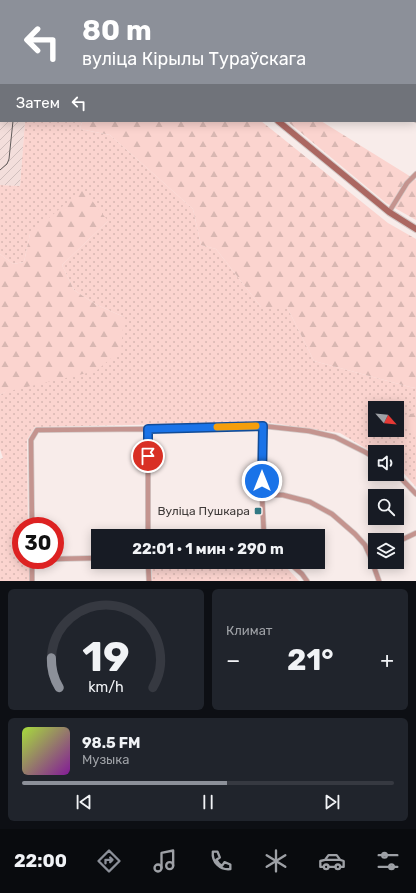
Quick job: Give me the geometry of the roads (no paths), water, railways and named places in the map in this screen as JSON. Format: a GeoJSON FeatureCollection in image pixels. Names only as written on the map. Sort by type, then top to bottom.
{"type":"FeatureCollection","features":[{"type":"Feature","properties":{"kind":"main road"},"geometry":{"type":"LineString","coordinates":[[279,122],[389,212],[416,229]]}},
{"type":"Feature","properties":{"kind":"street"},"geometry":{"type":"LineString","coordinates":[[389,212],[408,183],[416,174]]}},
{"type":"Feature","properties":{"kind":"street"},"geometry":{"type":"LineString","coordinates":[[263,426],[262,495],[264,529]]}},
{"type":"Feature","properties":{"kind":"street"},"geometry":{"type":"LineString","coordinates":[[32,517],[32,440],[37,430],[263,426],[309,431],[335,437],[368,454]]}},
{"type":"Feature","properties":{"kind":"street"},"geometry":{"type":"LineString","coordinates":[[148,429],[148,529]]}},
{"type":"Feature","properties":{"kind":"street"},"geometry":{"type":"LineString","coordinates":[[404,481],[416,494]]}},
{"type":"Feature","properties":{"kind":"street"},"geometry":{"type":"LineString","coordinates":[[262,495],[283,495],[310,502],[332,514],[355,534],[368,549]]}},
{"type":"Feature","properties":{"kind":"street"},"geometry":{"type":"LineString","coordinates":[[404,539],[416,533]]}},
{"type":"Feature","properties":{"kind":"street"},"geometry":{"type":"LineString","coordinates":[[64,559],[91,558]]}},
{"type":"Feature","properties":{"kind":"street"},"geometry":{"type":"LineString","coordinates":[[32,569],[32,581]]}},
{"type":"Feature","properties":{"kind":"street"},"geometry":{"type":"LineString","coordinates":[[148,569],[149,581]]}},
{"type":"Feature","properties":{"kind":"street"},"geometry":{"type":"LineString","coordinates":[[296,569],[307,581]]}},
{"type":"Feature","properties":{"kind":"street"},"geometry":{"type":"LineString","coordinates":[[376,569],[379,581]]}},
{"type":"Feature","properties":{"kind":"tram line"},"geometry":{"type":"LineString","coordinates":[[0,170],[7,164],[9,159],[13,122]]}},
{"type":"Feature","properties":{"kind":"place","name":"Вуліца Пушкара"},"geometry":{"type":"Point","coordinates":[258,511]}}]}
